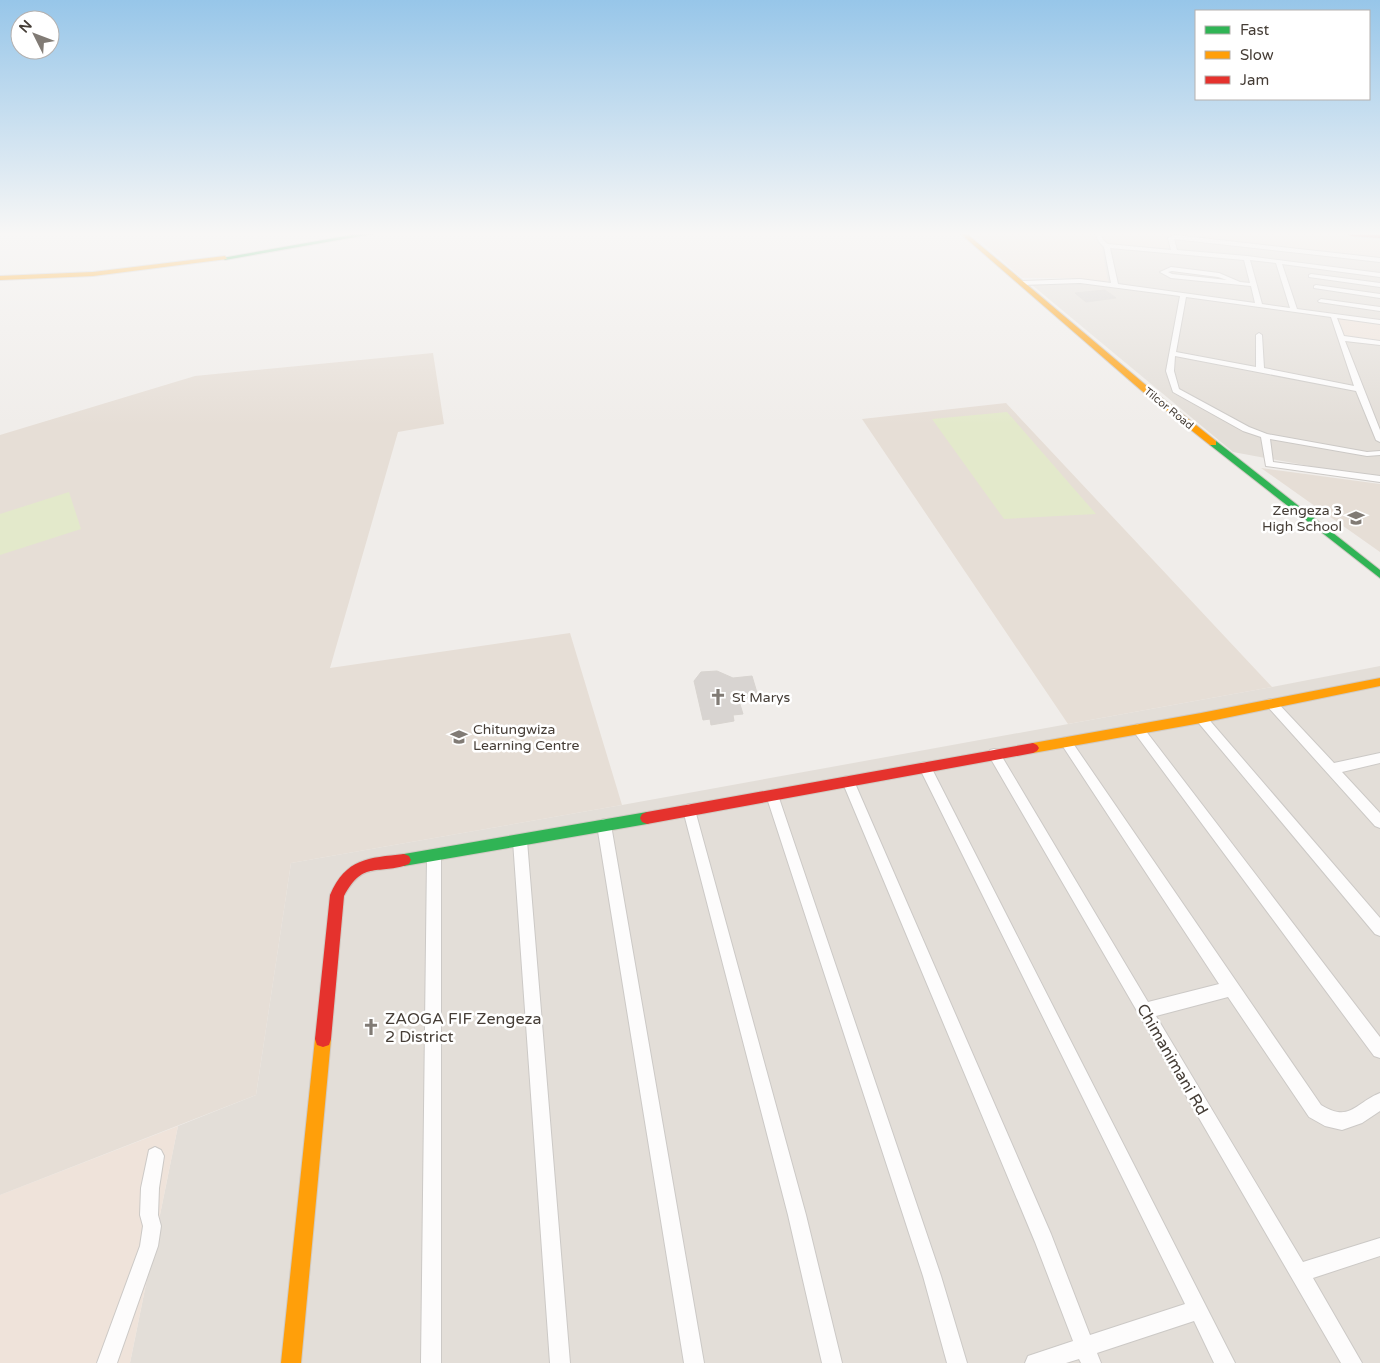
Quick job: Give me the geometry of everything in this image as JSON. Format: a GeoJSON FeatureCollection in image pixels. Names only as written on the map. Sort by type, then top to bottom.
{"type":"FeatureCollection","features":[{"type":"Feature","properties":{"kind":"street","name":"Tilcor Road"},"geometry":{"type":"LineString","coordinates":[[1038,298],[1153,395],[1380,574]]}},
{"type":"Feature","properties":{"kind":"street"},"geometry":{"type":"LineString","coordinates":[[1182,298],[1170,371],[1176,390],[1246,429],[1266,436],[1367,454],[1380,453]]}},
{"type":"Feature","properties":{"kind":"street"},"geometry":{"type":"LineString","coordinates":[[1208,298],[1380,322]]}},
{"type":"Feature","properties":{"kind":"street"},"geometry":{"type":"LineString","coordinates":[[1258,298],[1259,305]]}},
{"type":"Feature","properties":{"kind":"street"},"geometry":{"type":"LineString","coordinates":[[1290,298],[1294,310]]}},
{"type":"Feature","properties":{"kind":"street"},"geometry":{"type":"LineString","coordinates":[[1320,298],[1340,338],[1380,440]]}},
{"type":"Feature","properties":{"kind":"street"},"geometry":{"type":"LineString","coordinates":[[1321,301],[1380,309]]}},
{"type":"Feature","properties":{"kind":"street"},"geometry":{"type":"LineString","coordinates":[[1259,335],[1260,369]]}},
{"type":"Feature","properties":{"kind":"street"},"geometry":{"type":"LineString","coordinates":[[1340,338],[1380,344]]}},
{"type":"Feature","properties":{"kind":"street"},"geometry":{"type":"LineString","coordinates":[[1172,353],[1359,389]]}},
{"type":"Feature","properties":{"kind":"street"},"geometry":{"type":"LineString","coordinates":[[1266,436],[1268,464],[1380,479]]}},
{"type":"Feature","properties":{"kind":"street"},"geometry":{"type":"LineString","coordinates":[[291,1363],[337,895],[345,878],[358,868],[520,842],[604,825],[1201,718],[1380,682]]}},
{"type":"Feature","properties":{"kind":"street"},"geometry":{"type":"LineString","coordinates":[[1271,703],[1380,822]]}},
{"type":"Feature","properties":{"kind":"street"},"geometry":{"type":"LineString","coordinates":[[1201,718],[1380,929]]}},
{"type":"Feature","properties":{"kind":"street"},"geometry":{"type":"LineString","coordinates":[[1138,729],[1380,1050]]}},
{"type":"Feature","properties":{"kind":"street"},"geometry":{"type":"LineString","coordinates":[[1066,742],[1315,1111],[1334,1123],[1348,1122],[1380,1101]]}},
{"type":"Feature","properties":{"kind":"street","name":"Chimanimani Rd"},"geometry":{"type":"LineString","coordinates":[[994,754],[1352,1363]]}},
{"type":"Feature","properties":{"kind":"street"},"geometry":{"type":"LineString","coordinates":[[1332,769],[1380,758]]}},
{"type":"Feature","properties":{"kind":"street"},"geometry":{"type":"LineString","coordinates":[[925,767],[1225,1363]]}},
{"type":"Feature","properties":{"kind":"street"},"geometry":{"type":"LineString","coordinates":[[848,782],[1044,1241],[1088,1355]]}},
{"type":"Feature","properties":{"kind":"street"},"geometry":{"type":"LineString","coordinates":[[772,795],[929,1267],[957,1363]]}},
{"type":"Feature","properties":{"kind":"street"},"geometry":{"type":"LineString","coordinates":[[689,810],[797,1215],[832,1363]]}},
{"type":"Feature","properties":{"kind":"street"},"geometry":{"type":"LineString","coordinates":[[604,825],[694,1363]]}},
{"type":"Feature","properties":{"kind":"street"},"geometry":{"type":"LineString","coordinates":[[520,842],[560,1363]]}},
{"type":"Feature","properties":{"kind":"street"},"geometry":{"type":"LineString","coordinates":[[431,1363],[434,856]]}},
{"type":"Feature","properties":{"kind":"street"},"geometry":{"type":"LineString","coordinates":[[1145,1011],[1231,989]]}},
{"type":"Feature","properties":{"kind":"street"},"geometry":{"type":"LineString","coordinates":[[107,1363],[150,1246],[152,1226],[149,1214],[150,1188],[155,1156]]}},
{"type":"Feature","properties":{"kind":"street"},"geometry":{"type":"LineString","coordinates":[[1298,1273],[1380,1247]]}},
{"type":"Feature","properties":{"kind":"street"},"geometry":{"type":"LineString","coordinates":[[1035,1363],[1088,1355],[1198,1310]]}},
{"type":"Feature","properties":{"kind":"shaded area"},"geometry":{"type":"Polygon","coordinates":[[[1047,298],[1211,299],[1332,317],[1380,342],[1380,479],[1233,452],[1047,298]]]}},
{"type":"Feature","properties":{"kind":"shaded area"},"geometry":{"type":"Polygon","coordinates":[[[1213,298],[1380,298],[1380,321],[1213,298]]]}},
{"type":"Feature","properties":{"kind":"shaded area"},"geometry":{"type":"Polygon","coordinates":[[[1332,317],[1380,324],[1380,342],[1339,336],[1332,317]]]}},
{"type":"Feature","properties":{"kind":"shaded area"},"geometry":{"type":"Polygon","coordinates":[[[433,353],[444,424],[398,432],[330,668],[570,633],[622,805],[291,863],[256,1095],[0,1195],[0,435],[195,376],[433,353]]]}},
{"type":"Feature","properties":{"kind":"shaded area"},"geometry":{"type":"Polygon","coordinates":[[[1006,403],[1272,687],[1068,724],[862,419],[1006,403]]]}},
{"type":"Feature","properties":{"kind":"shaded area","name":"Zengeza 3 High School"},"geometry":{"type":"Polygon","coordinates":[[[1261,468],[1380,484],[1380,552],[1261,468]]]}},
{"type":"Feature","properties":{"kind":"shaded area"},"geometry":{"type":"Polygon","coordinates":[[[1380,666],[1380,1363],[130,1363],[178,1126],[256,1095],[291,863],[622,805],[1380,666]]]}},
{"type":"Feature","properties":{"kind":"shaded area"},"geometry":{"type":"Polygon","coordinates":[[[178,1126],[130,1363],[0,1363],[0,1195],[178,1126]]]}},
{"type":"Feature","properties":{"kind":"green space"},"geometry":{"type":"Polygon","coordinates":[[[1007,412],[1096,514],[1004,519],[932,419],[1007,412]]]}},
{"type":"Feature","properties":{"kind":"green space"},"geometry":{"type":"Polygon","coordinates":[[[69,492],[81,529],[0,555],[0,514],[69,492]]]}},
{"type":"Feature","properties":{"kind":"building"},"geometry":{"type":"Polygon","coordinates":[[[1081,298],[1116,298],[1086,302],[1081,298]]]}},
{"type":"Feature","properties":{"kind":"building","name":"St Marys"},"geometry":{"type":"Polygon","coordinates":[[[717,671],[733,678],[752,676],[758,696],[738,698],[743,714],[733,715],[734,721],[711,725],[710,719],[703,720],[694,681],[701,672],[717,671]]]}},
{"type":"Feature","properties":{"kind":"traffic: fast"},"geometry":{"type":"LineString","coordinates":[[1213,443],[1380,575]]}},
{"type":"Feature","properties":{"kind":"traffic: fast"},"geometry":{"type":"LineString","coordinates":[[404,860],[647,818]]}},
{"type":"Feature","properties":{"kind":"traffic: slow"},"geometry":{"type":"LineString","coordinates":[[1038,298],[1145,389],[1213,443]]}},
{"type":"Feature","properties":{"kind":"traffic: slow"},"geometry":{"type":"LineString","coordinates":[[1033,748],[1201,718],[1380,682]]}},
{"type":"Feature","properties":{"kind":"traffic: slow"},"geometry":{"type":"LineString","coordinates":[[291,1363],[323,1039]]}},
{"type":"Feature","properties":{"kind":"traffic: jam"},"geometry":{"type":"LineString","coordinates":[[647,818],[1033,748]]}},
{"type":"Feature","properties":{"kind":"traffic: jam"},"geometry":{"type":"LineString","coordinates":[[323,1039],[337,895],[343,883],[356,869],[371,864],[404,860]]}},
{"type":"Feature","properties":{"kind":"place","name":"Zengeza 3 High School"},"geometry":{"type":"Point","coordinates":[1356,518]}},
{"type":"Feature","properties":{"kind":"place","name":"St Marys"},"geometry":{"type":"Point","coordinates":[718,697]}},
{"type":"Feature","properties":{"kind":"place","name":"Chitungwiza Learning Centre"},"geometry":{"type":"Point","coordinates":[459,737]}},
{"type":"Feature","properties":{"kind":"place","name":"ZAOGA FIF Zengeza 2 District"},"geometry":{"type":"Point","coordinates":[371,1027]}}]}
